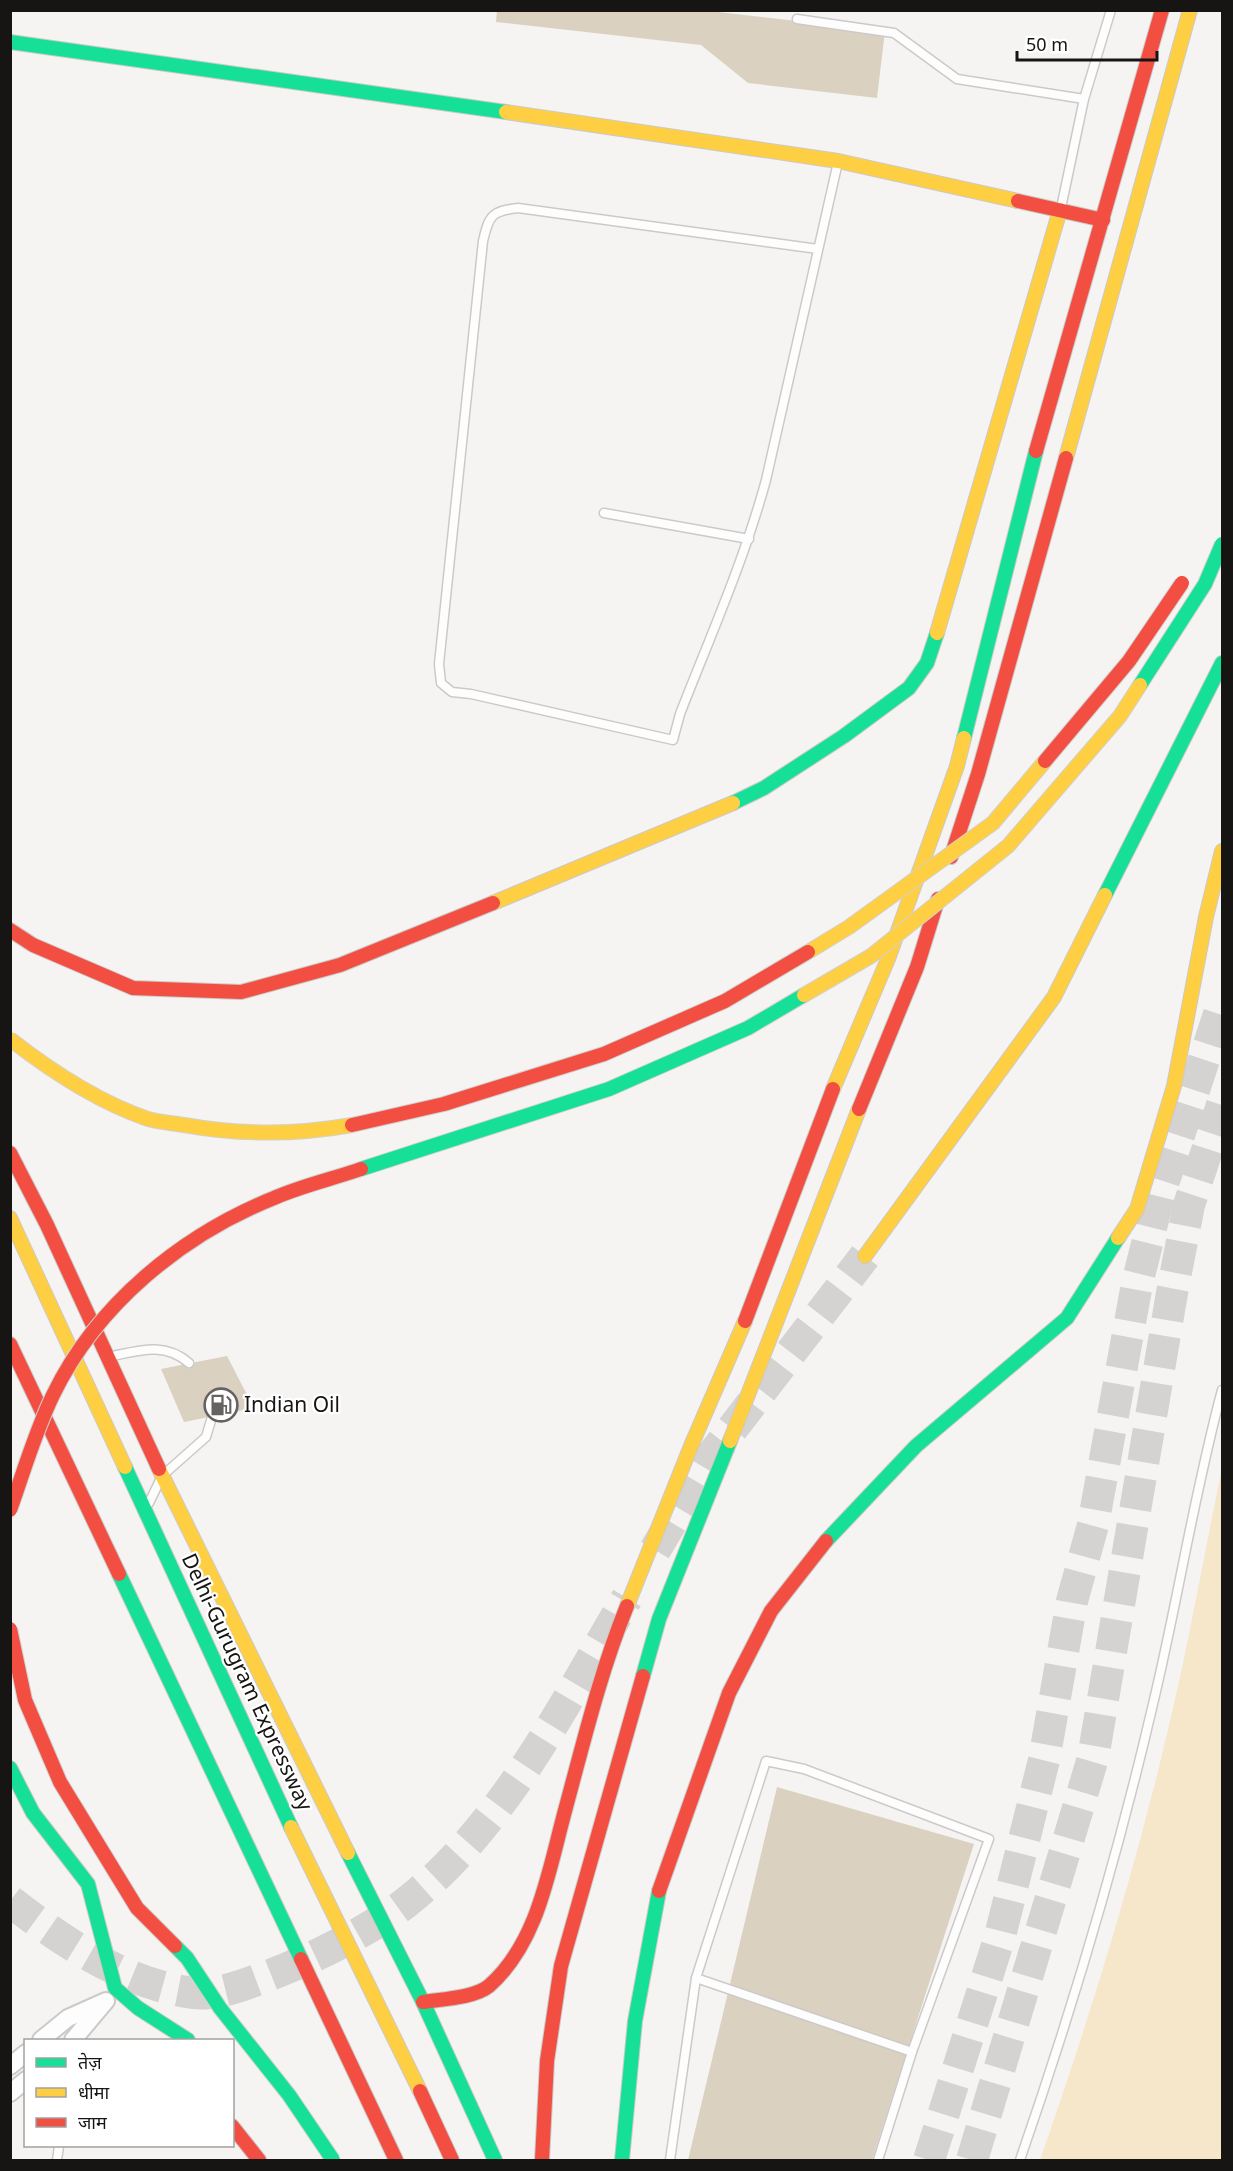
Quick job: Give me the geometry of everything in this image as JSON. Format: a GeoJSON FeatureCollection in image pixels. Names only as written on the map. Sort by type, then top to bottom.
{"type":"FeatureCollection","features":[{"type":"Feature","properties":{"kind":"main road"},"geometry":{"type":"LineString","coordinates":[[423,2002],[468,1994],[488,1987],[523,1946],[538,1906],[624,1614],[691,1446],[757,1294],[831,1095],[888,959],[957,766],[1025,491],[1162,10]]}},
{"type":"Feature","properties":{"kind":"main road"},"geometry":{"type":"LineString","coordinates":[[542,2160],[547,2061],[561,1966],[659,1619],[786,1302],[864,1095],[917,967],[978,774],[1190,10]]}},
{"type":"Feature","properties":{"kind":"main road"},"geometry":{"type":"LineString","coordinates":[[10,42],[838,161],[1103,220]]}},
{"type":"Feature","properties":{"kind":"main road"},"geometry":{"type":"LineString","coordinates":[[10,930],[33,945],[133,988],[241,992],[267,987],[340,965],[717,812],[764,788],[844,736],[909,688],[927,663],[953,585],[1060,210]]}},
{"type":"Feature","properties":{"kind":"main road"},"geometry":{"type":"LineString","coordinates":[[1202,554],[1219,539]]}},
{"type":"Feature","properties":{"kind":"main road"},"geometry":{"type":"LineString","coordinates":[[10,1510],[39,1430],[62,1378],[88,1341],[168,1257],[214,1227],[274,1197],[609,1089],[748,1028],[871,956],[1008,846],[1120,717],[1205,584],[1219,539]]}},
{"type":"Feature","properties":{"kind":"main road"},"geometry":{"type":"LineString","coordinates":[[10,1039],[51,1070],[99,1097],[149,1119],[228,1133],[320,1131],[376,1121],[444,1104],[604,1054],[725,1001],[849,927],[993,823],[1129,661],[1189,573]]}},
{"type":"Feature","properties":{"kind":"main road"},"geometry":{"type":"LineString","coordinates":[[865,1256],[1054,997],[1222,663]]}},
{"type":"Feature","properties":{"kind":"main road"},"geometry":{"type":"LineString","coordinates":[[622,2160],[626,2101],[652,1915],[660,1884],[729,1694],[771,1611],[838,1525],[916,1446],[1067,1318],[1137,1209],[1174,1086],[1206,917],[1222,851]]}},
{"type":"Feature","properties":{"kind":"main road"},"geometry":{"type":"LineString","coordinates":[[10,1153],[47,1225],[162,1476],[423,2002],[495,2160]]}},
{"type":"Feature","properties":{"kind":"main road","name":"Delhi-Gurugram Expressway"},"geometry":{"type":"LineString","coordinates":[[10,1218],[312,1873],[374,1993],[452,2160]]}},
{"type":"Feature","properties":{"kind":"main road"},"geometry":{"type":"LineString","coordinates":[[10,1344],[396,2160]]}},
{"type":"Feature","properties":{"kind":"main road"},"geometry":{"type":"LineString","coordinates":[[10,1629],[25,1700],[60,1782],[137,1908],[187,1958],[220,2008],[289,2095],[333,2160]]}},
{"type":"Feature","properties":{"kind":"main road"},"geometry":{"type":"LineString","coordinates":[[10,1768],[33,1813],[88,1884],[111,1994],[138,2008],[186,2039]]}},
{"type":"Feature","properties":{"kind":"main road"},"geometry":{"type":"LineString","coordinates":[[234,2129],[259,2160]]}},
{"type":"Feature","properties":{"kind":"street"},"geometry":{"type":"LineString","coordinates":[[42,2039],[68,2018],[111,1994]]}},
{"type":"Feature","properties":{"kind":"street"},"geometry":{"type":"LineString","coordinates":[[75,2039],[111,1994]]}},
{"type":"Feature","properties":{"kind":"street"},"geometry":{"type":"LineString","coordinates":[[10,2066],[24,2055]]}},
{"type":"Feature","properties":{"kind":"street"},"geometry":{"type":"LineString","coordinates":[[10,2093],[24,2082]]}},
{"type":"Feature","properties":{"kind":"lane"},"geometry":{"type":"LineString","coordinates":[[1060,210],[1084,99],[1111,10]]}},
{"type":"Feature","properties":{"kind":"lane"},"geometry":{"type":"LineString","coordinates":[[797,19],[894,33],[957,79],[1084,99]]}},
{"type":"Feature","properties":{"kind":"lane"},"geometry":{"type":"LineString","coordinates":[[818,249],[518,208],[499,210],[488,221],[483,241],[439,664],[441,683],[452,692],[471,694],[672,740],[680,714],[749,539],[766,480],[838,161]]}},
{"type":"Feature","properties":{"kind":"lane"},"geometry":{"type":"LineString","coordinates":[[604,513],[749,539]]}},
{"type":"Feature","properties":{"kind":"lane"},"geometry":{"type":"LineString","coordinates":[[108,1357],[156,1348],[175,1353],[189,1363]]}},
{"type":"Feature","properties":{"kind":"lane"},"geometry":{"type":"LineString","coordinates":[[1020,2160],[1074,2002],[1120,1842],[1154,1701],[1197,1489],[1222,1390]]}},
{"type":"Feature","properties":{"kind":"lane"},"geometry":{"type":"LineString","coordinates":[[145,1511],[162,1476],[206,1437],[212,1417]]}},
{"type":"Feature","properties":{"kind":"lane"},"geometry":{"type":"LineString","coordinates":[[670,2160],[696,1978],[766,1761],[804,1768],[989,1839],[912,2052],[878,2160]]}},
{"type":"Feature","properties":{"kind":"lane"},"geometry":{"type":"LineString","coordinates":[[696,1978],[912,2052]]}},
{"type":"Feature","properties":{"kind":"shaded area"},"geometry":{"type":"Polygon","coordinates":[[[1222,1468],[1222,2160],[1040,2160],[1081,2039],[1136,1855],[1182,1668],[1222,1468]]]}},
{"type":"Feature","properties":{"kind":"building"},"geometry":{"type":"Polygon","coordinates":[[[497,10],[700,10],[885,31],[877,98],[748,83],[701,45],[496,22],[497,10]]]}},
{"type":"Feature","properties":{"kind":"building"},"geometry":{"type":"Polygon","coordinates":[[[227,1356],[254,1408],[184,1422],[161,1369],[227,1356]]]}},
{"type":"Feature","properties":{"kind":"building"},"geometry":{"type":"Polygon","coordinates":[[[777,1787],[974,1844],[872,2160],[688,2160],[777,1787]]]}},
{"type":"Feature","properties":{"kind":"tunnel"},"geometry":{"type":"LineString","coordinates":[[929,2160],[1000,1936],[1044,1760],[1072,1601],[1093,1525],[1137,1284],[1159,1196],[1222,1005]]}},
{"type":"Feature","properties":{"kind":"tunnel"},"geometry":{"type":"LineString","coordinates":[[972,2160],[1093,1758],[1189,1205],[1222,1105]]}},
{"type":"Feature","properties":{"kind":"tunnel"},"geometry":{"type":"LineString","coordinates":[[655,1550],[709,1459],[865,1256]]}},
{"type":"Feature","properties":{"kind":"tunnel"},"geometry":{"type":"LineString","coordinates":[[10,1901],[52,1932],[96,1959],[144,1981],[194,1993],[216,1992],[240,1986],[315,1956],[365,1930],[408,1901],[474,1836],[503,1799],[556,1720],[627,1598]]}},
{"type":"Feature","properties":{"kind":"traffic: fast"},"geometry":{"type":"LineString","coordinates":[[10,42],[506,112]]}},
{"type":"Feature","properties":{"kind":"traffic: fast"},"geometry":{"type":"LineString","coordinates":[[964,738],[1036,451]]}},
{"type":"Feature","properties":{"kind":"traffic: fast"},"geometry":{"type":"LineString","coordinates":[[1140,685],[1205,584],[1222,544]]}},
{"type":"Feature","properties":{"kind":"traffic: fast"},"geometry":{"type":"LineString","coordinates":[[733,803],[764,788],[844,736],[909,688],[927,663],[937,633]]}},
{"type":"Feature","properties":{"kind":"traffic: fast"},"geometry":{"type":"LineString","coordinates":[[1105,895],[1222,663]]}},
{"type":"Feature","properties":{"kind":"traffic: fast"},"geometry":{"type":"LineString","coordinates":[[361,1169],[609,1089],[748,1028],[804,995]]}},
{"type":"Feature","properties":{"kind":"traffic: fast"},"geometry":{"type":"LineString","coordinates":[[826,1541],[916,1446],[1067,1318],[1118,1238]]}},
{"type":"Feature","properties":{"kind":"traffic: fast"},"geometry":{"type":"LineString","coordinates":[[643,1676],[659,1619],[730,1441]]}},
{"type":"Feature","properties":{"kind":"traffic: fast"},"geometry":{"type":"LineString","coordinates":[[125,1467],[291,1827]]}},
{"type":"Feature","properties":{"kind":"traffic: fast"},"geometry":{"type":"LineString","coordinates":[[119,1574],[301,1959]]}},
{"type":"Feature","properties":{"kind":"traffic: fast"},"geometry":{"type":"LineString","coordinates":[[10,1768],[33,1813],[88,1884],[115,1988],[138,2008],[186,2039]]}},
{"type":"Feature","properties":{"kind":"traffic: fast"},"geometry":{"type":"LineString","coordinates":[[348,1853],[423,2002],[495,2160]]}},
{"type":"Feature","properties":{"kind":"traffic: fast"},"geometry":{"type":"LineString","coordinates":[[622,2160],[635,2021],[659,1891]]}},
{"type":"Feature","properties":{"kind":"traffic: fast"},"geometry":{"type":"LineString","coordinates":[[175,1946],[187,1958],[220,2008],[289,2095],[333,2160]]}},
{"type":"Feature","properties":{"kind":"traffic: slow"},"geometry":{"type":"LineString","coordinates":[[1066,458],[1190,10]]}},
{"type":"Feature","properties":{"kind":"traffic: slow"},"geometry":{"type":"LineString","coordinates":[[506,112],[838,161],[1018,201]]}},
{"type":"Feature","properties":{"kind":"traffic: slow"},"geometry":{"type":"LineString","coordinates":[[937,633],[1060,210]]}},
{"type":"Feature","properties":{"kind":"traffic: slow"},"geometry":{"type":"LineString","coordinates":[[804,995],[871,956],[1008,846],[1120,716],[1140,685]]}},
{"type":"Feature","properties":{"kind":"traffic: slow"},"geometry":{"type":"LineString","coordinates":[[833,1089],[888,959],[957,766],[964,738]]}},
{"type":"Feature","properties":{"kind":"traffic: slow"},"geometry":{"type":"LineString","coordinates":[[808,952],[849,927],[993,823],[1045,761]]}},
{"type":"Feature","properties":{"kind":"traffic: slow"},"geometry":{"type":"LineString","coordinates":[[493,903],[733,803]]}},
{"type":"Feature","properties":{"kind":"traffic: slow"},"geometry":{"type":"LineString","coordinates":[[1118,1238],[1137,1209],[1174,1086],[1206,917],[1222,851]]}},
{"type":"Feature","properties":{"kind":"traffic: slow"},"geometry":{"type":"LineString","coordinates":[[865,1256],[1054,997],[1105,895]]}},
{"type":"Feature","properties":{"kind":"traffic: slow"},"geometry":{"type":"LineString","coordinates":[[10,1039],[42,1063],[93,1095],[148,1119],[247,1132],[310,1131],[352,1125]]}},
{"type":"Feature","properties":{"kind":"traffic: slow"},"geometry":{"type":"LineString","coordinates":[[730,1441],[859,1109]]}},
{"type":"Feature","properties":{"kind":"traffic: slow"},"geometry":{"type":"LineString","coordinates":[[10,1218],[125,1467]]}},
{"type":"Feature","properties":{"kind":"traffic: slow"},"geometry":{"type":"LineString","coordinates":[[627,1606],[691,1446],[745,1321]]}},
{"type":"Feature","properties":{"kind":"traffic: slow"},"geometry":{"type":"LineString","coordinates":[[159,1469],[348,1853]]}},
{"type":"Feature","properties":{"kind":"traffic: slow"},"geometry":{"type":"LineString","coordinates":[[291,1827],[420,2091]]}},
{"type":"Feature","properties":{"kind":"traffic: jam"},"geometry":{"type":"LineString","coordinates":[[1036,451],[1162,10]]}},
{"type":"Feature","properties":{"kind":"traffic: jam"},"geometry":{"type":"LineString","coordinates":[[1018,201],[1103,220]]}},
{"type":"Feature","properties":{"kind":"traffic: jam"},"geometry":{"type":"LineString","coordinates":[[951,857],[978,774],[1066,458]]}},
{"type":"Feature","properties":{"kind":"traffic: jam"},"geometry":{"type":"LineString","coordinates":[[1045,761],[1129,661],[1182,583]]}},
{"type":"Feature","properties":{"kind":"traffic: jam"},"geometry":{"type":"LineString","coordinates":[[859,1109],[917,967],[938,899]]}},
{"type":"Feature","properties":{"kind":"traffic: jam"},"geometry":{"type":"LineString","coordinates":[[10,930],[33,945],[133,988],[241,992],[340,965],[493,903]]}},
{"type":"Feature","properties":{"kind":"traffic: jam"},"geometry":{"type":"LineString","coordinates":[[352,1125],[444,1104],[604,1054],[725,1001],[808,952]]}},
{"type":"Feature","properties":{"kind":"traffic: jam"},"geometry":{"type":"LineString","coordinates":[[745,1321],[833,1089]]}},
{"type":"Feature","properties":{"kind":"traffic: jam"},"geometry":{"type":"LineString","coordinates":[[10,1153],[47,1225],[159,1469]]}},
{"type":"Feature","properties":{"kind":"traffic: jam"},"geometry":{"type":"LineString","coordinates":[[10,1510],[35,1437],[53,1395],[71,1362],[118,1302],[175,1253],[240,1213],[295,1190],[361,1169]]}},
{"type":"Feature","properties":{"kind":"traffic: jam"},"geometry":{"type":"LineString","coordinates":[[10,1344],[119,1574]]}},
{"type":"Feature","properties":{"kind":"traffic: jam"},"geometry":{"type":"LineString","coordinates":[[659,1891],[729,1693],[771,1611],[826,1541]]}},
{"type":"Feature","properties":{"kind":"traffic: jam"},"geometry":{"type":"LineString","coordinates":[[423,2002],[458,1997],[483,1990],[506,1968],[520,1948],[540,1903],[579,1756],[609,1655],[627,1606]]}},
{"type":"Feature","properties":{"kind":"traffic: jam"},"geometry":{"type":"LineString","coordinates":[[10,1629],[25,1700],[60,1782],[137,1908],[175,1946]]}},
{"type":"Feature","properties":{"kind":"traffic: jam"},"geometry":{"type":"LineString","coordinates":[[542,2160],[547,2061],[561,1966],[643,1676]]}},
{"type":"Feature","properties":{"kind":"traffic: jam"},"geometry":{"type":"LineString","coordinates":[[301,1959],[396,2160]]}},
{"type":"Feature","properties":{"kind":"traffic: jam"},"geometry":{"type":"LineString","coordinates":[[420,2091],[452,2160]]}},
{"type":"Feature","properties":{"kind":"traffic: jam"},"geometry":{"type":"LineString","coordinates":[[234,2129],[259,2160]]}},
{"type":"Feature","properties":{"kind":"place","name":"Indian Oil"},"geometry":{"type":"Point","coordinates":[221,1405]}}]}
